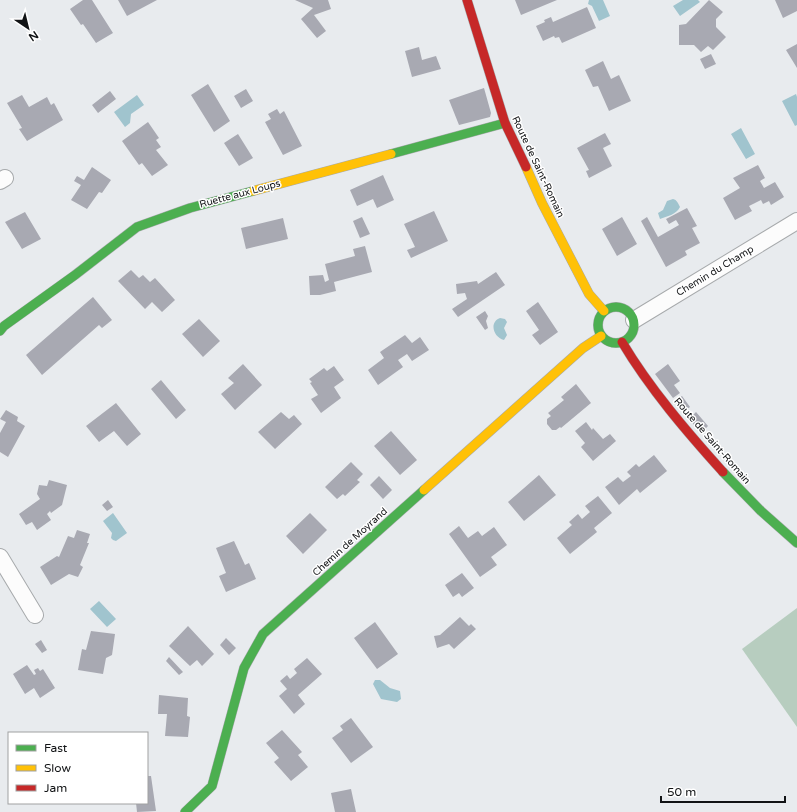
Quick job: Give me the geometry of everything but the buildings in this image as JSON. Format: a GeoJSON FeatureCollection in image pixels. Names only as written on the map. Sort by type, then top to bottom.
{"type":"FeatureCollection","features":[{"type":"Feature","properties":{"kind":"street","name":"Route de Saint-Romain"},"geometry":{"type":"LineString","coordinates":[[467,0],[505,123],[542,203],[585,287],[589,294],[604,311]]}},
{"type":"Feature","properties":{"kind":"street","name":"Ruette aux Loups"},"geometry":{"type":"LineString","coordinates":[[1,325],[75,275],[137,227],[190,208],[505,123]]}},
{"type":"Feature","properties":{"kind":"street","name":"Chemin du Champ"},"geometry":{"type":"LineString","coordinates":[[634,320],[797,221]]}},
{"type":"Feature","properties":{"kind":"street"},"geometry":{"type":"LineString","coordinates":[[618,306],[625,309],[631,314],[634,320],[632,333],[622,342],[614,343],[607,341],[601,336],[598,330],[600,316],[610,307],[618,306]]}},
{"type":"Feature","properties":{"kind":"street","name":"Chemin de Moyrand"},"geometry":{"type":"LineString","coordinates":[[185,812],[212,786],[244,668],[264,634],[583,348],[601,336]]}},
{"type":"Feature","properties":{"kind":"street","name":"Route de Saint-Romain"},"geometry":{"type":"LineString","coordinates":[[622,342],[632,360],[686,430],[732,484],[797,543]]}},
{"type":"Feature","properties":{"kind":"street"},"geometry":{"type":"LineString","coordinates":[[0,557],[34,615]]}},
{"type":"Feature","properties":{"kind":"green space"},"geometry":{"type":"Polygon","coordinates":[[[797,608],[797,727],[742,649],[797,608]]]}},
{"type":"Feature","properties":{"kind":"water"},"geometry":{"type":"Polygon","coordinates":[[[589,0],[603,0],[610,16],[599,21],[592,6],[588,4],[589,0]]]}},
{"type":"Feature","properties":{"kind":"water"},"geometry":{"type":"Polygon","coordinates":[[[683,0],[698,0],[700,2],[680,16],[673,6],[683,0]]]}},
{"type":"Feature","properties":{"kind":"water"},"geometry":{"type":"Polygon","coordinates":[[[796,94],[797,125],[795,126],[782,101],[796,94]]]}},
{"type":"Feature","properties":{"kind":"water"},"geometry":{"type":"Polygon","coordinates":[[[137,95],[144,105],[131,114],[130,123],[125,127],[114,112],[137,95]]]}},
{"type":"Feature","properties":{"kind":"water"},"geometry":{"type":"Polygon","coordinates":[[[741,128],[755,154],[746,159],[731,134],[741,128]]]}},
{"type":"Feature","properties":{"kind":"water"},"geometry":{"type":"Polygon","coordinates":[[[673,199],[679,204],[680,207],[671,215],[660,219],[658,213],[663,210],[667,201],[673,199]]]}},
{"type":"Feature","properties":{"kind":"water"},"geometry":{"type":"Polygon","coordinates":[[[500,318],[505,319],[507,322],[504,328],[507,335],[504,340],[497,336],[494,329],[494,323],[500,318]]]}},
{"type":"Feature","properties":{"kind":"water"},"geometry":{"type":"Polygon","coordinates":[[[113,513],[127,533],[116,541],[111,538],[112,533],[103,521],[113,513]]]}},
{"type":"Feature","properties":{"kind":"water"},"geometry":{"type":"Polygon","coordinates":[[[99,601],[116,619],[107,627],[90,609],[99,601]]]}},
{"type":"Feature","properties":{"kind":"water"},"geometry":{"type":"Polygon","coordinates":[[[375,680],[380,680],[390,688],[400,691],[401,699],[397,702],[381,699],[373,684],[375,680]]]}},
{"type":"Feature","properties":{"kind":"traffic: fast"},"geometry":{"type":"LineString","coordinates":[[391,154],[505,123]]}},
{"type":"Feature","properties":{"kind":"traffic: fast"},"geometry":{"type":"LineString","coordinates":[[0,331],[4,326],[75,275],[137,227],[190,208],[253,191]]}},
{"type":"Feature","properties":{"kind":"traffic: fast"},"geometry":{"type":"LineString","coordinates":[[620,307],[629,312],[633,318],[634,325],[633,332],[629,338],[620,343],[612,343],[603,338],[599,332],[598,321],[603,312],[609,308],[620,307]]}},
{"type":"Feature","properties":{"kind":"traffic: fast"},"geometry":{"type":"LineString","coordinates":[[723,472],[761,511],[797,543]]}},
{"type":"Feature","properties":{"kind":"traffic: fast"},"geometry":{"type":"LineString","coordinates":[[185,812],[212,786],[244,668],[263,634],[424,490]]}},
{"type":"Feature","properties":{"kind":"traffic: slow"},"geometry":{"type":"LineString","coordinates":[[253,191],[391,154]]}},
{"type":"Feature","properties":{"kind":"traffic: slow"},"geometry":{"type":"LineString","coordinates":[[526,167],[542,203],[589,294],[604,311]]}},
{"type":"Feature","properties":{"kind":"traffic: slow"},"geometry":{"type":"LineString","coordinates":[[424,490],[583,348],[601,336]]}},
{"type":"Feature","properties":{"kind":"traffic: jam"},"geometry":{"type":"LineString","coordinates":[[467,0],[505,123],[526,167]]}},
{"type":"Feature","properties":{"kind":"traffic: jam"},"geometry":{"type":"LineString","coordinates":[[622,342],[657,393],[683,426],[723,472]]}}]}
